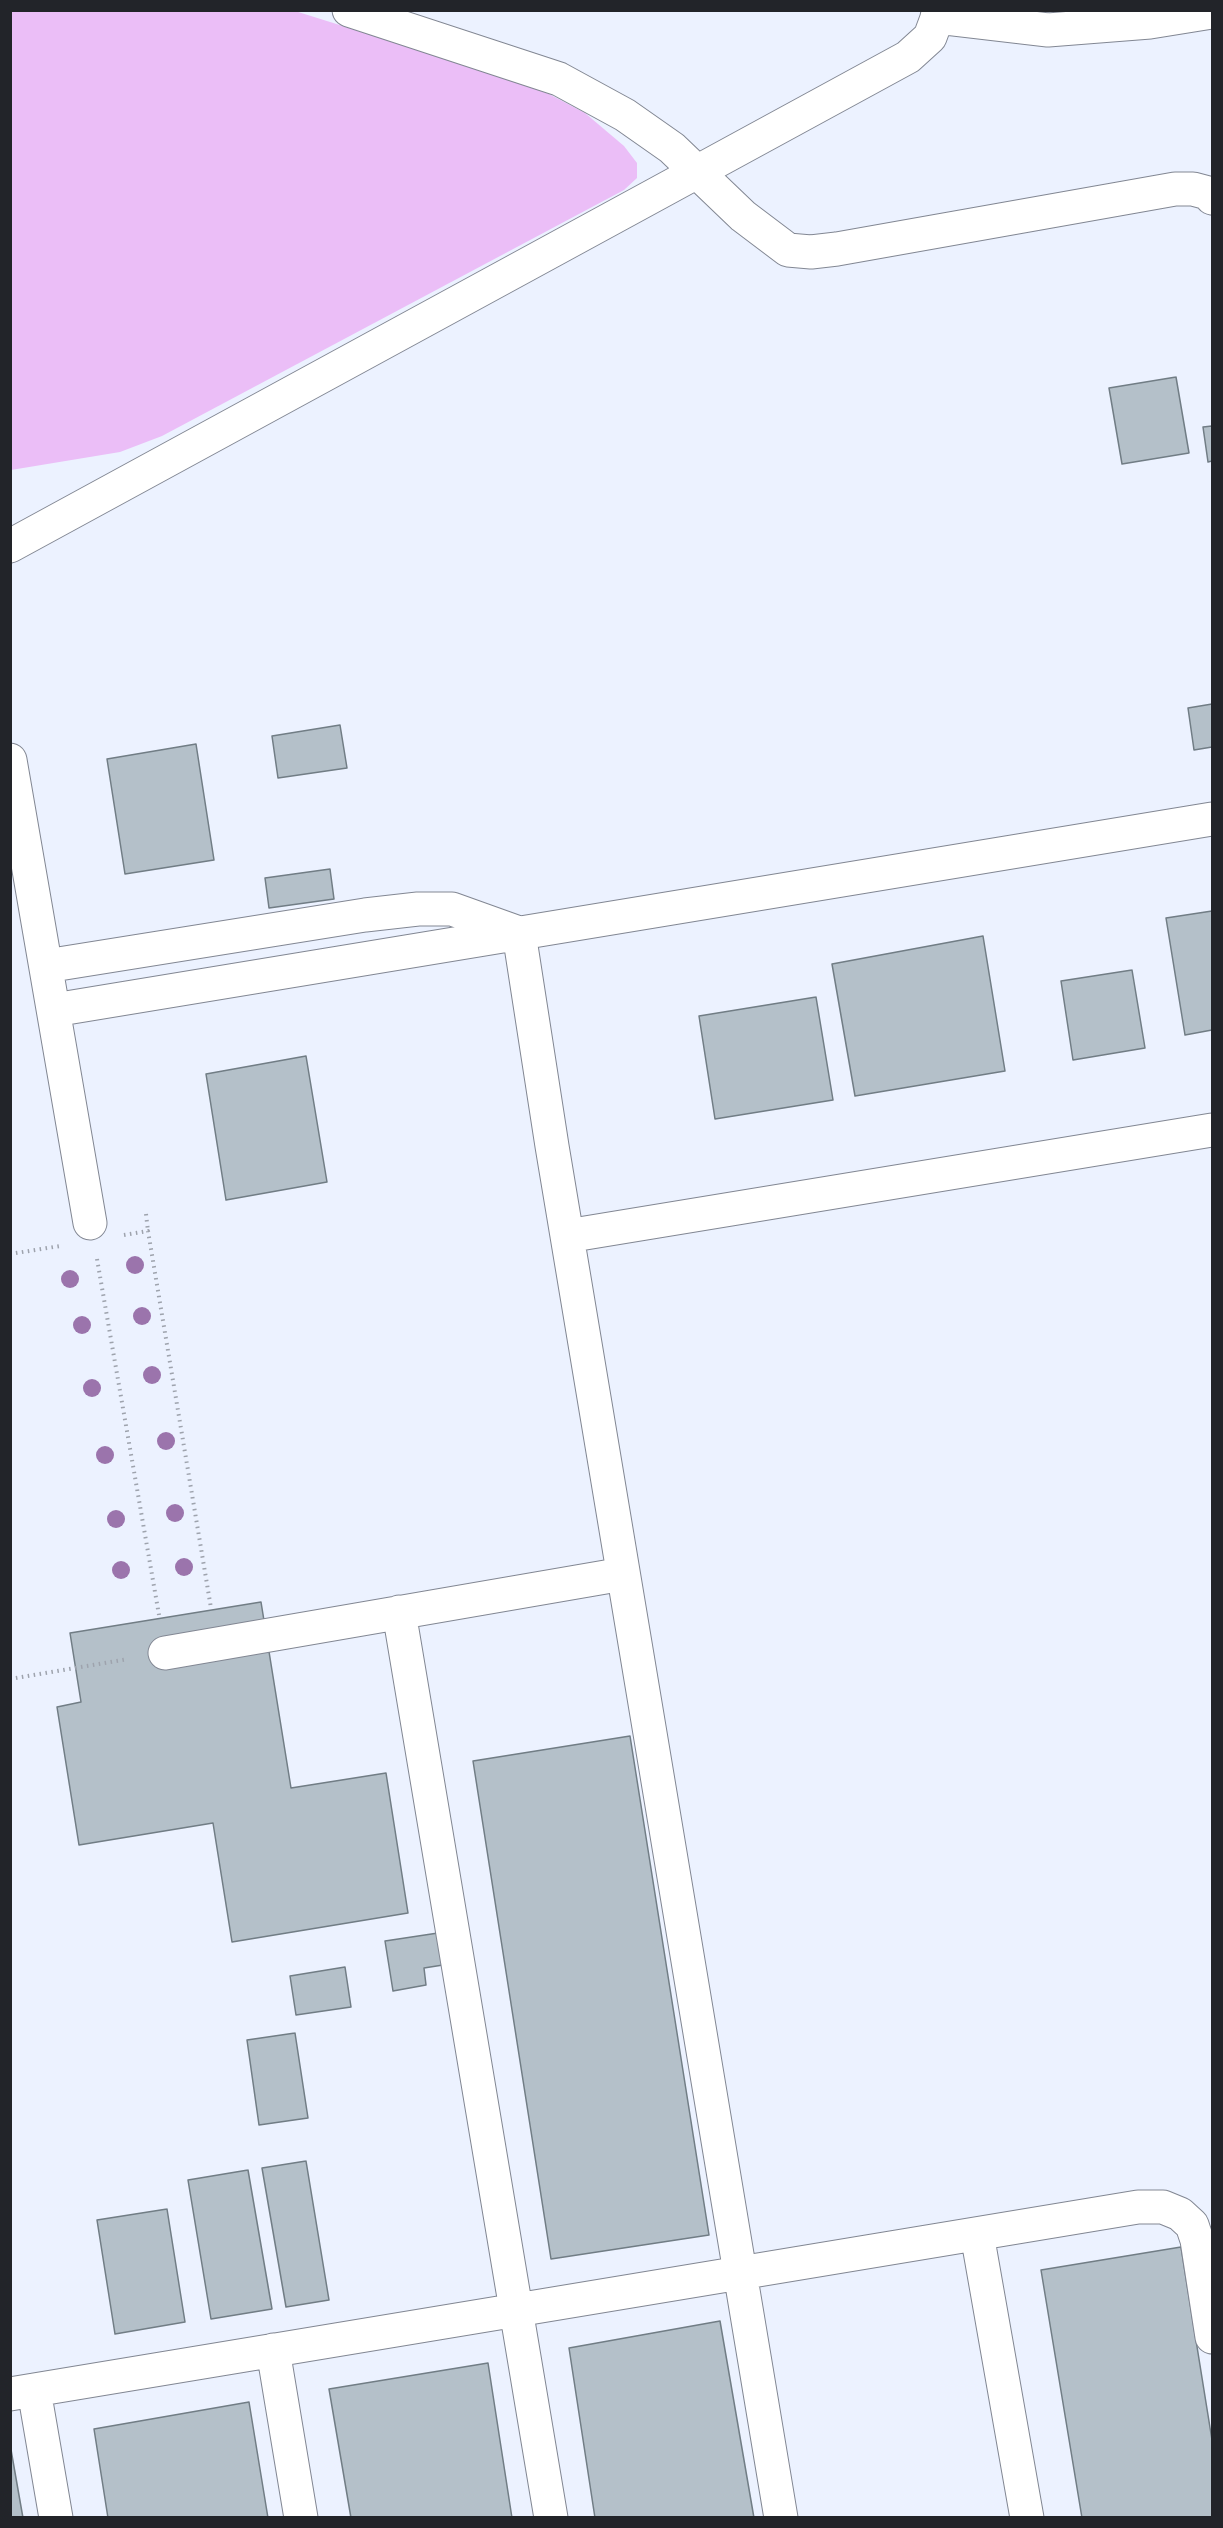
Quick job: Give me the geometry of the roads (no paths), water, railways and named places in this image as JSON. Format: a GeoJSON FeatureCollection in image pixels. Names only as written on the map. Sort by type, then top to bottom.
{"type":"FeatureCollection","features":[{"type":"Feature","properties":{"kind":"lane"},"geometry":{"type":"LineString","coordinates":[[349,10],[559,80],[625,115],[672,148],[768,237],[788,249],[811,252],[1175,189],[1193,189],[1208,193],[1212,198]]}},
{"type":"Feature","properties":{"kind":"lane"},"geometry":{"type":"LineString","coordinates":[[10,546],[908,57],[930,37],[938,14],[1048,30],[1150,22],[1212,12]]}},
{"type":"Feature","properties":{"kind":"lane"},"geometry":{"type":"LineString","coordinates":[[10,760],[92,1231]]}},
{"type":"Feature","properties":{"kind":"lane"},"geometry":{"type":"LineString","coordinates":[[54,1010],[1212,819]]}},
{"type":"Feature","properties":{"kind":"lane"},"geometry":{"type":"LineString","coordinates":[[46,966],[365,915],[418,909],[452,909],[519,933]]}},
{"type":"Feature","properties":{"kind":"lane"},"geometry":{"type":"LineString","coordinates":[[519,933],[567,1236],[781,2517]]}},
{"type":"Feature","properties":{"kind":"lane"},"geometry":{"type":"LineString","coordinates":[[567,1236],[1212,1130]]}},
{"type":"Feature","properties":{"kind":"lane"},"geometry":{"type":"LineString","coordinates":[[165,1653],[623,1574]]}},
{"type":"Feature","properties":{"kind":"lane"},"geometry":{"type":"LineString","coordinates":[[399,1611],[551,2517]]}},
{"type":"Feature","properties":{"kind":"lane"},"geometry":{"type":"LineString","coordinates":[[56,2517],[22,2392],[1138,2207],[1162,2207],[1180,2214],[1192,2224],[1197,2240],[1212,2337]]}},
{"type":"Feature","properties":{"kind":"lane"},"geometry":{"type":"LineString","coordinates":[[977,2234],[1027,2517]]}},
{"type":"Feature","properties":{"kind":"lane"},"geometry":{"type":"LineString","coordinates":[[273,2350],[301,2517]]}}]}
